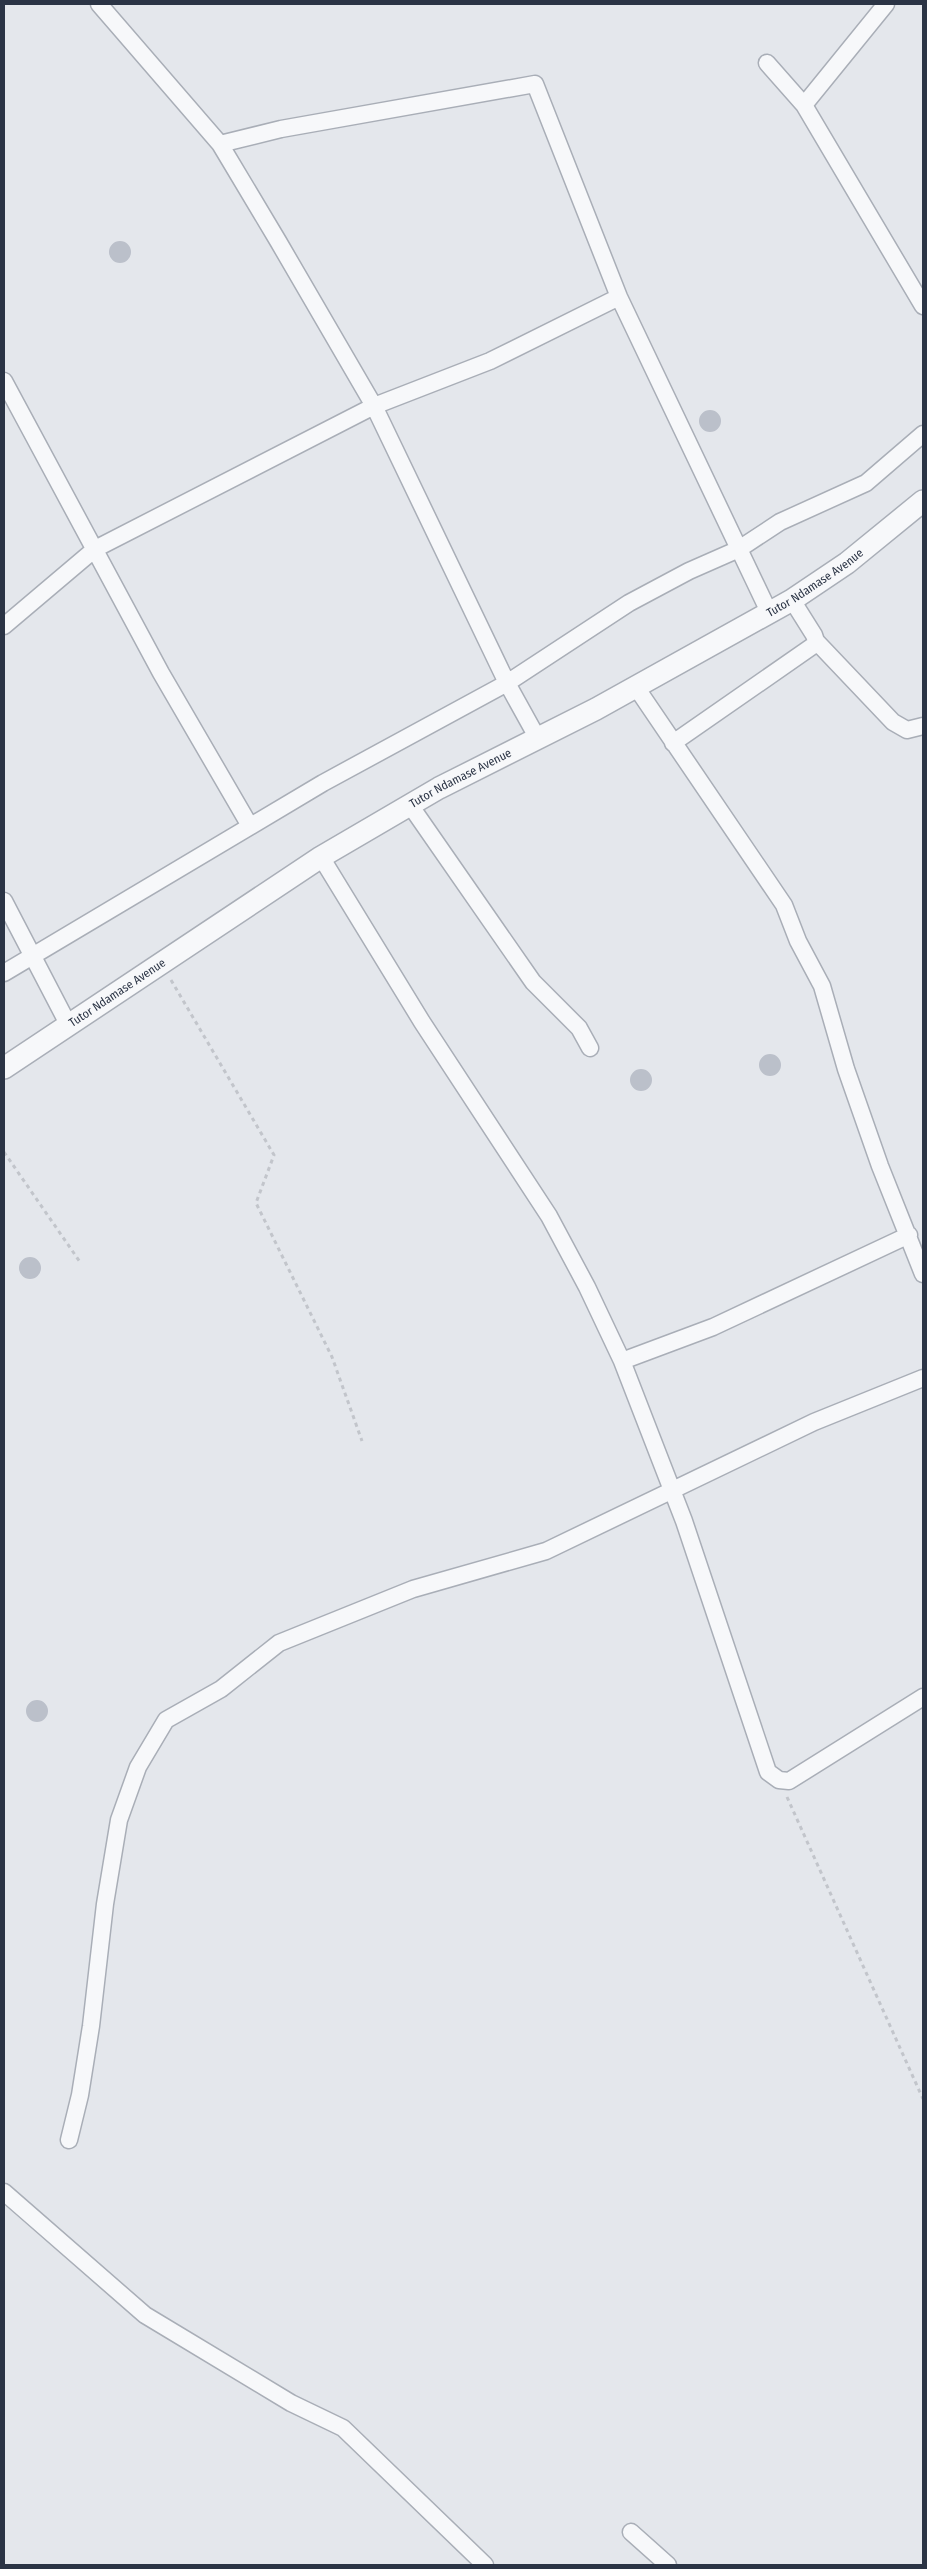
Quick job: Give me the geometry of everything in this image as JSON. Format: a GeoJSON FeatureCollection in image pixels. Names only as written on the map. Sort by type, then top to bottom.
{"type":"FeatureCollection","features":[{"type":"Feature","properties":{"kind":"street"},"geometry":{"type":"LineString","coordinates":[[99,4],[220,144],[374,406],[507,683],[538,739]]}},
{"type":"Feature","properties":{"kind":"street"},"geometry":{"type":"LineString","coordinates":[[804,105],[886,4]]}},
{"type":"Feature","properties":{"kind":"street"},"geometry":{"type":"LineString","coordinates":[[767,63],[804,105],[923,306]]}},
{"type":"Feature","properties":{"kind":"street"},"geometry":{"type":"LineString","coordinates":[[220,144],[280,129],[535,84],[618,297],[770,612]]}},
{"type":"Feature","properties":{"kind":"street"},"geometry":{"type":"LineString","coordinates":[[4,626],[95,549],[374,406],[490,361],[618,297]]}},
{"type":"Feature","properties":{"kind":"street"},"geometry":{"type":"LineString","coordinates":[[4,381],[161,673],[250,826]]}},
{"type":"Feature","properties":{"kind":"street"},"geometry":{"type":"LineString","coordinates":[[4,973],[250,826],[507,683],[629,603],[689,571],[740,549],[780,522],[866,483],[923,434]]}},
{"type":"Feature","properties":{"kind":"street","name":"Tutor Ndamase Avenue"},"geometry":{"type":"LineString","coordinates":[[4,1068],[161,962],[321,858],[410,805],[439,788],[538,739],[636,687],[792,600],[848,563],[923,501]]}},
{"type":"Feature","properties":{"kind":"street"},"geometry":{"type":"LineString","coordinates":[[792,600],[816,641],[893,722],[907,730],[923,726]]}},
{"type":"Feature","properties":{"kind":"street"},"geometry":{"type":"LineString","coordinates":[[673,743],[809,650],[816,641]]}},
{"type":"Feature","properties":{"kind":"street"},"geometry":{"type":"LineString","coordinates":[[636,687],[784,905],[798,941],[822,986],[846,1070],[880,1166],[923,1274]]}},
{"type":"Feature","properties":{"kind":"street"},"geometry":{"type":"LineString","coordinates":[[410,805],[533,982],[580,1028],[590,1048]]}},
{"type":"Feature","properties":{"kind":"street"},"geometry":{"type":"LineString","coordinates":[[321,858],[422,1022],[549,1216],[622,1361],[672,1491],[768,1772],[779,1780],[789,1781],[807,1772],[923,1697]]}},
{"type":"Feature","properties":{"kind":"street"},"geometry":{"type":"LineString","coordinates":[[4,900],[68,1024]]}},
{"type":"Feature","properties":{"kind":"street"},"geometry":{"type":"LineString","coordinates":[[622,1361],[713,1326],[909,1235]]}},
{"type":"Feature","properties":{"kind":"street"},"geometry":{"type":"LineString","coordinates":[[69,2140],[80,2095],[91,2026],[105,1904],[119,1820],[138,1767],[166,1720],[221,1688],[279,1643],[414,1589],[546,1551],[814,1422],[923,1378]]}},
{"type":"Feature","properties":{"kind":"street"},"geometry":{"type":"LineString","coordinates":[[4,2192],[145,2315],[291,2403],[343,2428],[486,2565]]}},
{"type":"Feature","properties":{"kind":"street"},"geometry":{"type":"LineString","coordinates":[[632,2532],[668,2565]]}},
{"type":"Feature","properties":{"kind":"path"},"geometry":{"type":"LineString","coordinates":[[161,962],[274,1155],[256,1203],[332,1357],[362,1441]]}},
{"type":"Feature","properties":{"kind":"path"},"geometry":{"type":"LineString","coordinates":[[4,1152],[80,1262]]}},
{"type":"Feature","properties":{"kind":"path"},"geometry":{"type":"LineString","coordinates":[[779,1780],[923,2099]]}},
{"type":"Feature","properties":{"kind":"building"},"geometry":{"type":"Polygon","coordinates":[[[120,241],[128,244],[131,252],[128,260],[120,263],[112,260],[109,252],[112,244],[120,241]]]}},
{"type":"Feature","properties":{"kind":"building"},"geometry":{"type":"Polygon","coordinates":[[[710,410],[718,413],[721,421],[718,429],[710,432],[702,429],[699,421],[702,413],[710,410]]]}},
{"type":"Feature","properties":{"kind":"building"},"geometry":{"type":"Polygon","coordinates":[[[770,1054],[778,1057],[781,1065],[778,1073],[770,1076],[762,1073],[759,1065],[762,1057],[770,1054]]]}},
{"type":"Feature","properties":{"kind":"building"},"geometry":{"type":"Polygon","coordinates":[[[641,1069],[649,1072],[652,1080],[649,1088],[641,1091],[633,1088],[630,1080],[633,1072],[641,1069]]]}},
{"type":"Feature","properties":{"kind":"building"},"geometry":{"type":"Polygon","coordinates":[[[30,1257],[38,1260],[41,1268],[38,1276],[30,1279],[22,1276],[19,1268],[22,1260],[30,1257]]]}},
{"type":"Feature","properties":{"kind":"building"},"geometry":{"type":"Polygon","coordinates":[[[37,1700],[45,1703],[48,1711],[45,1719],[37,1722],[29,1719],[26,1711],[29,1703],[37,1700]]]}}]}
